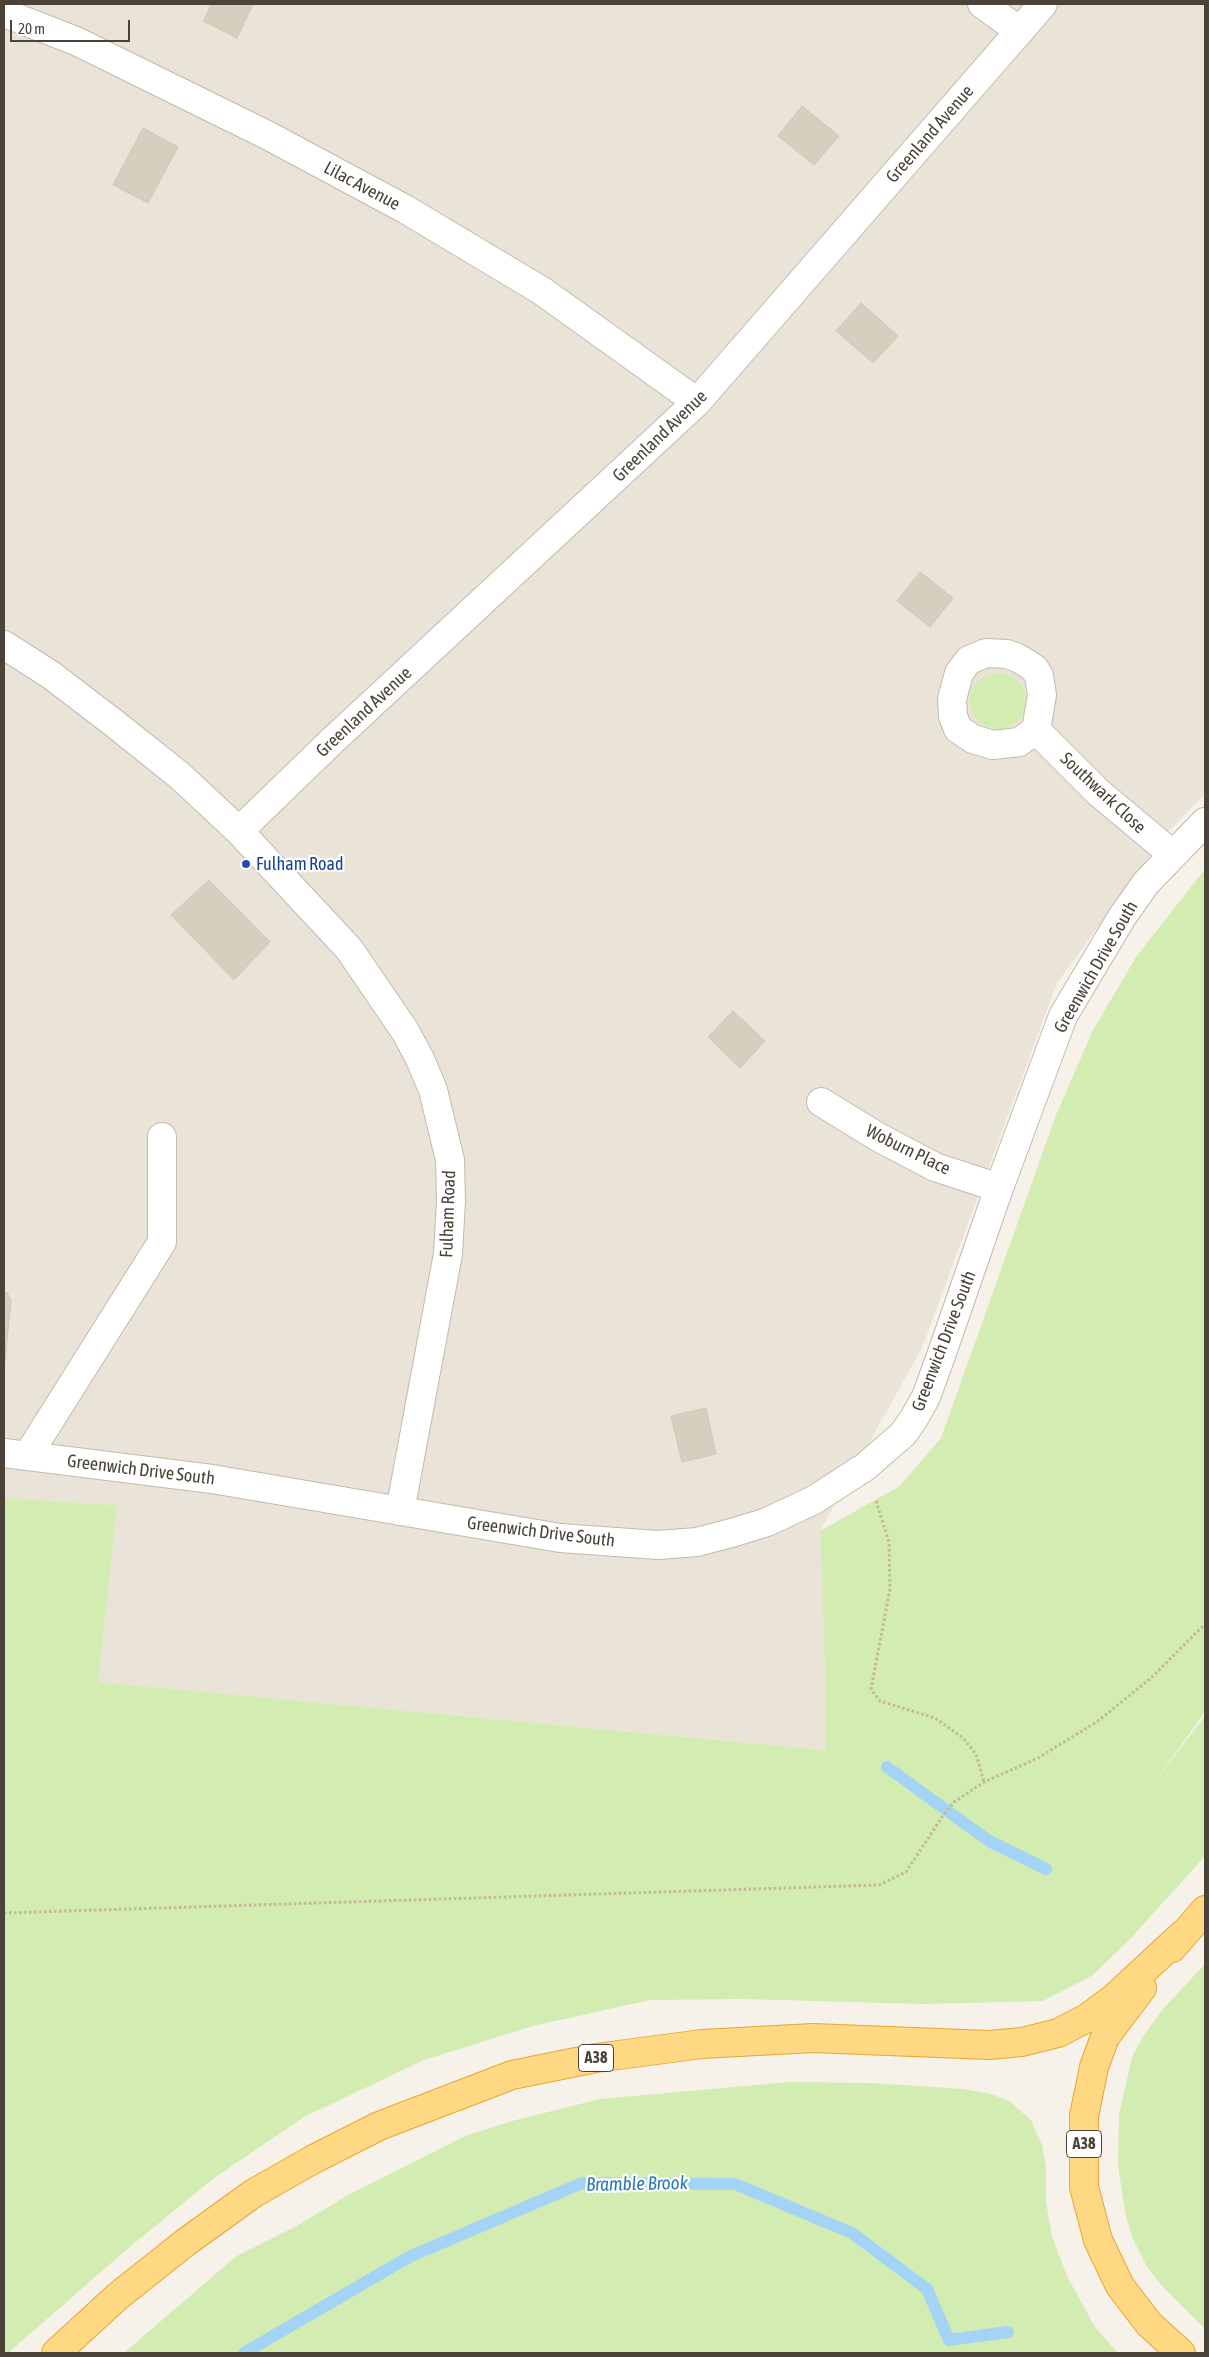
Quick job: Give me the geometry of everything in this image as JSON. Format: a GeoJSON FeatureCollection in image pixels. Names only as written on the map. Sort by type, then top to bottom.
{"type":"FeatureCollection","features":[{"type":"Feature","properties":{"kind":"highway","name":"A38"},"geometry":{"type":"LineString","coordinates":[[1181,2353],[1149,2324],[1120,2286],[1098,2240],[1084,2187],[1084,2116],[1094,2067],[1105,2038],[1184,1934],[1205,1910]]}},
{"type":"Feature","properties":{"kind":"highway","name":"A38"},"geometry":{"type":"LineString","coordinates":[[56,2353],[118,2296],[178,2248],[254,2193],[378,2126],[503,2079],[596,2058],[702,2044],[813,2038],[989,2045],[1022,2042],[1058,2033],[1087,2018],[1114,1998],[1184,1934]]}},
{"type":"Feature","properties":{"kind":"street"},"geometry":{"type":"LineString","coordinates":[[982,4],[1020,31]]}},
{"type":"Feature","properties":{"kind":"street","name":"Greenland Avenue"},"geometry":{"type":"LineString","coordinates":[[239,831],[332,741],[697,402],[1043,4]]}},
{"type":"Feature","properties":{"kind":"street","name":"Lilac Avenue"},"geometry":{"type":"LineString","coordinates":[[4,13],[84,45],[267,135],[405,209],[542,291],[697,402]]}},
{"type":"Feature","properties":{"kind":"street","name":"Fulham Road"},"geometry":{"type":"LineString","coordinates":[[4,645],[51,675],[115,724],[179,775],[239,831],[349,949],[400,1024],[420,1059],[433,1090],[448,1151],[451,1201],[448,1254],[400,1511]]}},
{"type":"Feature","properties":{"kind":"street","name":"Southwark Close"},"geometry":{"type":"LineString","coordinates":[[1036,730],[1098,792],[1172,854]]}},
{"type":"Feature","properties":{"kind":"street","name":"Greenwich Drive South"},"geometry":{"type":"LineString","coordinates":[[16,1454],[212,1479],[560,1538],[658,1545],[697,1542],[767,1522],[814,1500],[865,1467],[903,1434],[926,1397],[999,1188],[1063,1016],[1122,917],[1146,883],[1205,822]]}},
{"type":"Feature","properties":{"kind":"street","name":"Woburn Place"},"geometry":{"type":"LineString","coordinates":[[821,1102],[878,1137],[935,1167],[999,1188]]}},
{"type":"Feature","properties":{"kind":"street"},"geometry":{"type":"LineString","coordinates":[[16,1454],[162,1242],[162,1137]]}},
{"type":"Feature","properties":{"kind":"path"},"geometry":{"type":"LineString","coordinates":[[865,1467],[889,1542],[890,1567],[886,1615],[870,1688],[880,1701],[935,1718],[963,1738],[976,1754],[984,1782]]}},
{"type":"Feature","properties":{"kind":"path"},"geometry":{"type":"LineString","coordinates":[[4,1913],[880,1885],[906,1872],[949,1807],[984,1782],[1038,1758],[1098,1721],[1151,1678],[1205,1624]]}},
{"type":"Feature","properties":{"kind":"shaded area"},"geometry":{"type":"Polygon","coordinates":[[[4,4],[1205,4],[1205,794],[1168,832],[1057,983],[922,1348],[820,1531],[826,1750],[97,1682],[117,1505],[4,1498],[4,4]]]}},
{"type":"Feature","properties":{"kind":"green space"},"geometry":{"type":"Polygon","coordinates":[[[998,673],[1009,675],[1018,681],[1024,690],[1026,701],[1024,712],[1018,721],[1009,727],[998,729],[987,727],[978,721],[972,712],[970,701],[972,690],[978,681],[987,675],[998,673]]]}},
{"type":"Feature","properties":{"kind":"green space"},"geometry":{"type":"Polygon","coordinates":[[[1205,869],[1205,1712],[1153,1784],[1205,1716],[1205,1856],[1131,1938],[1093,1975],[1043,2001],[923,2004],[743,1999],[650,2000],[533,2026],[424,2060],[304,2117],[214,2178],[126,2250],[8,2353],[4,2353],[4,1498],[117,1505],[98,1682],[825,1750],[826,1702],[820,1531],[900,1486],[941,1438],[1056,1115],[1092,1032],[1136,957],[1205,869]]]}},
{"type":"Feature","properties":{"kind":"green space"},"geometry":{"type":"Polygon","coordinates":[[[1205,1964],[1205,2329],[1161,2285],[1146,2265],[1132,2237],[1125,2212],[1118,2165],[1119,2115],[1132,2057],[1142,2038],[1164,2008],[1205,1964]]]}},
{"type":"Feature","properties":{"kind":"green space"},"geometry":{"type":"Polygon","coordinates":[[[790,2082],[871,2083],[963,2089],[991,2094],[1009,2101],[1031,2120],[1042,2145],[1046,2167],[1046,2201],[1052,2237],[1068,2278],[1095,2327],[1118,2353],[124,2353],[235,2257],[295,2227],[348,2195],[465,2136],[512,2121],[600,2099],[790,2082]]]}},
{"type":"Feature","properties":{"kind":"building"},"geometry":{"type":"Polygon","coordinates":[[[212,4],[253,4],[237,38],[203,21],[212,4]]]}},
{"type":"Feature","properties":{"kind":"building"},"geometry":{"type":"Polygon","coordinates":[[[802,106],[839,136],[814,165],[778,136],[802,106]]]}},
{"type":"Feature","properties":{"kind":"building"},"geometry":{"type":"Polygon","coordinates":[[[143,128],[178,147],[148,203],[113,185],[143,128]]]}},
{"type":"Feature","properties":{"kind":"building"},"geometry":{"type":"Polygon","coordinates":[[[861,303],[898,336],[873,363],[836,331],[861,303]]]}},
{"type":"Feature","properties":{"kind":"building"},"geometry":{"type":"Polygon","coordinates":[[[920,572],[953,598],[930,627],[897,601],[920,572]]]}},
{"type":"Feature","properties":{"kind":"building"},"geometry":{"type":"Polygon","coordinates":[[[209,880],[270,942],[234,980],[171,915],[209,880]]]}},
{"type":"Feature","properties":{"kind":"building"},"geometry":{"type":"Polygon","coordinates":[[[733,1011],[765,1041],[740,1068],[708,1037],[733,1011]]]}},
{"type":"Feature","properties":{"kind":"building"},"geometry":{"type":"Polygon","coordinates":[[[7,1293],[11,1300],[5,1361],[4,1294],[7,1293]]]}},
{"type":"Feature","properties":{"kind":"building"},"geometry":{"type":"Polygon","coordinates":[[[706,1408],[716,1454],[682,1462],[671,1416],[706,1408]]]}},
{"type":"Feature","properties":{"kind":"waterway"},"geometry":{"type":"LineString","coordinates":[[887,1767],[989,1841],[1046,1869]]}},
{"type":"Feature","properties":{"kind":"waterway","name":"Bramble Brook"},"geometry":{"type":"LineString","coordinates":[[244,2353],[409,2257],[582,2183],[735,2184],[852,2233],[927,2289],[949,2340],[1008,2332]]}},
{"type":"Feature","properties":{"kind":"place","name":"Fulham Road"},"geometry":{"type":"Point","coordinates":[246,864]}}]}
